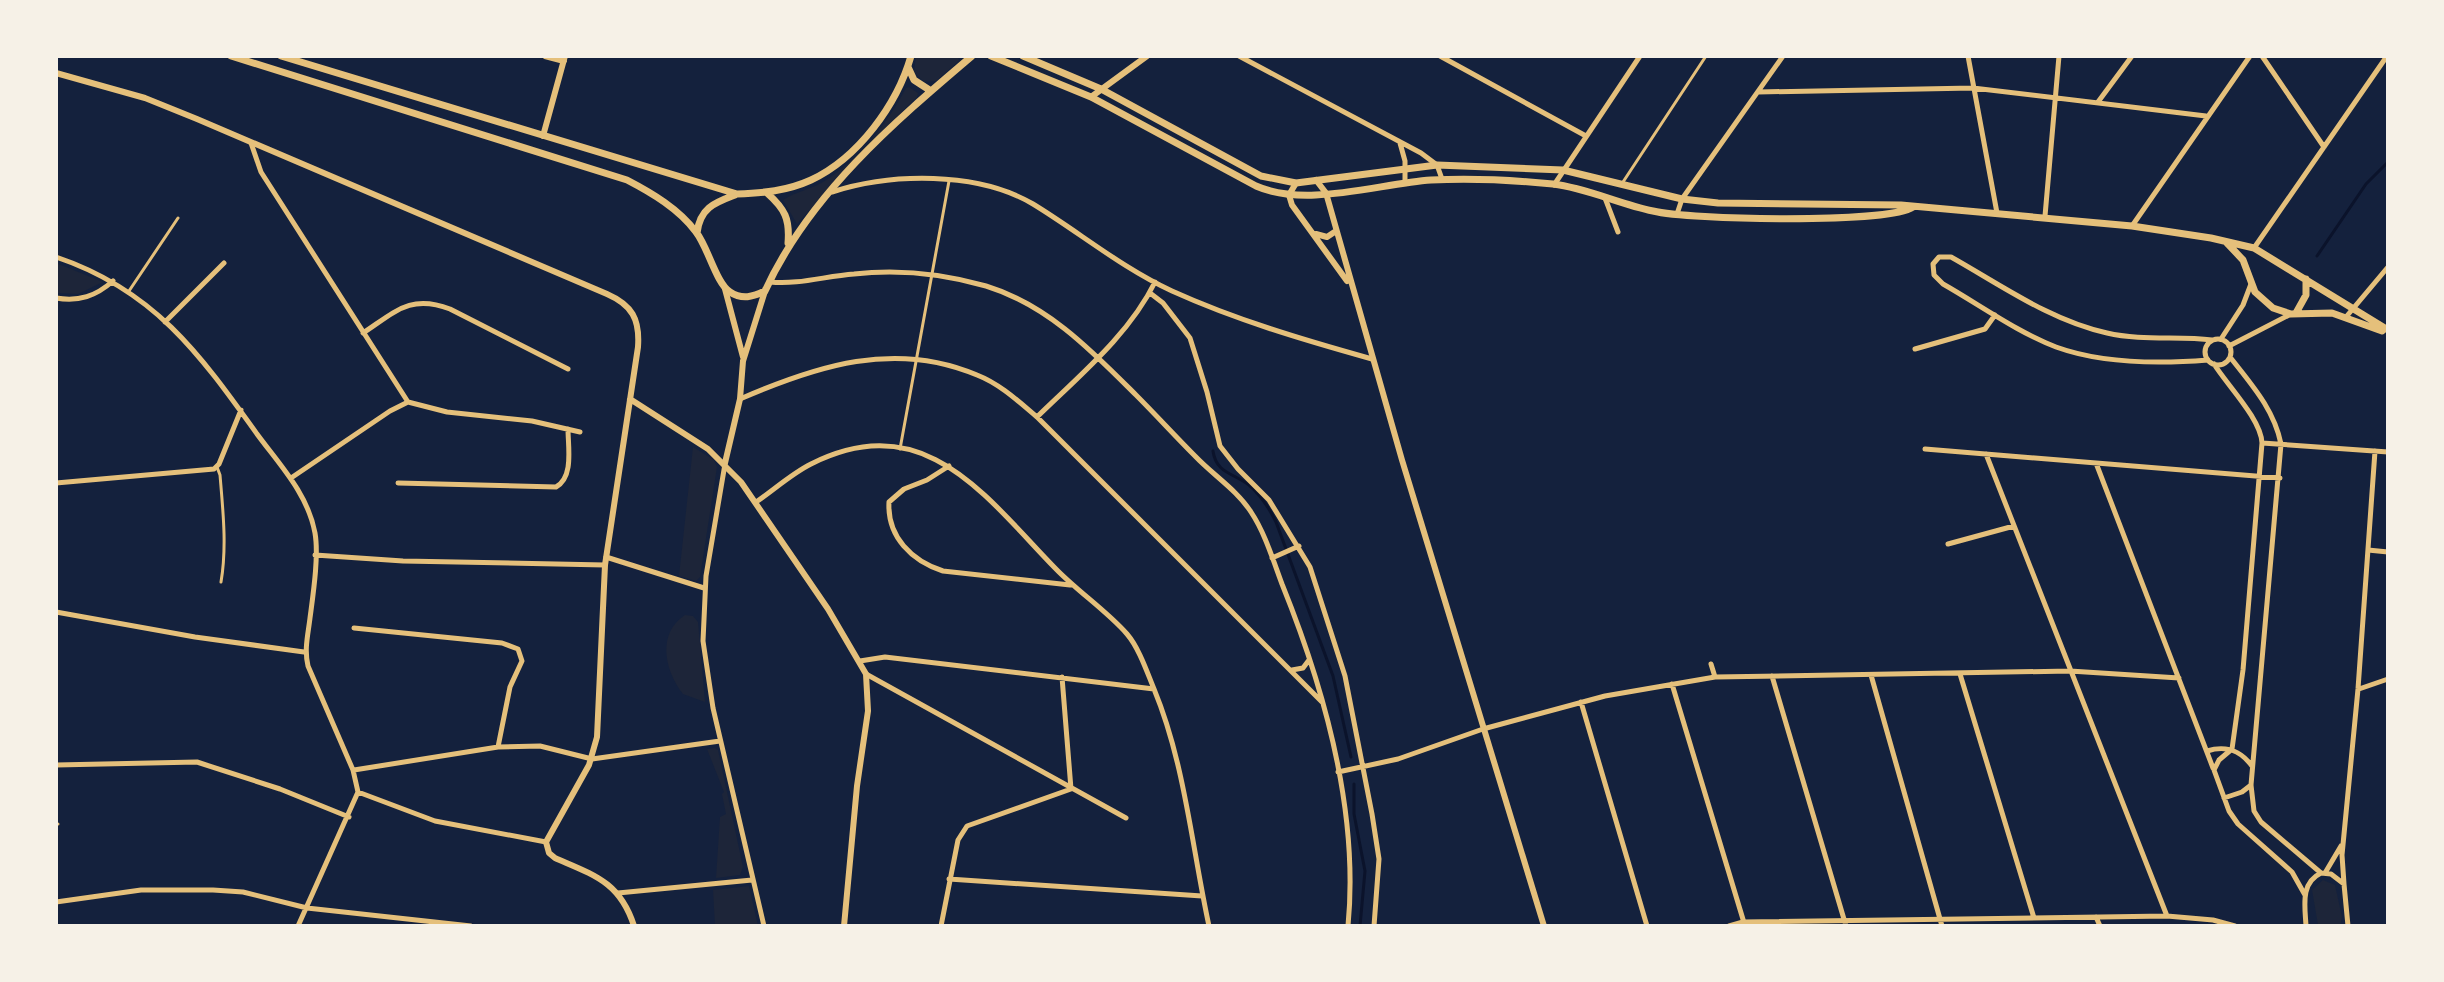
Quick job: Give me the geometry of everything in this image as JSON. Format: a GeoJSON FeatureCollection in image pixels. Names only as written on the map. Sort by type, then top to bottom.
{"type":"FeatureCollection","features":[{"type":"Feature","properties":{"kind":"main road"},"geometry":{"type":"LineString","coordinates":[[231,56],[608,173],[651,193],[697,233],[725,289],[746,297],[765,291],[788,246],[882,135],[972,56]]}},
{"type":"Feature","properties":{"kind":"main road"},"geometry":{"type":"LineString","coordinates":[[281,56],[737,194],[767,193],[813,179],[846,156],[888,107],[911,56]]}},
{"type":"Feature","properties":{"kind":"main road"},"geometry":{"type":"LineString","coordinates":[[991,56],[1091,97],[1256,186],[1289,195],[1442,180],[1554,185],[1677,215],[1847,217],[1898,214],[1913,207]]}},
{"type":"Feature","properties":{"kind":"main road"},"geometry":{"type":"LineString","coordinates":[[1023,56],[1101,89],[1261,176],[1296,183],[1437,165],[1563,170],[1682,199],[1753,204],[1901,205],[2132,226],[2254,248],[2388,332]]}},
{"type":"Feature","properties":{"kind":"main road"},"geometry":{"type":"LineString","coordinates":[[908,67],[914,80],[931,91]]}},
{"type":"Feature","properties":{"kind":"main road"},"geometry":{"type":"LineString","coordinates":[[767,193],[786,214],[788,246]]}},
{"type":"Feature","properties":{"kind":"main road"},"geometry":{"type":"LineString","coordinates":[[697,233],[699,219],[706,208],[737,194]]}},
{"type":"Feature","properties":{"kind":"main road"},"geometry":{"type":"LineString","coordinates":[[2225,242],[2238,253],[2251,284],[2265,303],[2294,313],[2332,313],[2388,332]]}},
{"type":"Feature","properties":{"kind":"main road"},"geometry":{"type":"LineString","coordinates":[[2249,275],[2254,248]]}},
{"type":"Feature","properties":{"kind":"main road"},"geometry":{"type":"LineString","coordinates":[[2294,313],[2306,295],[2306,279]]}},
{"type":"Feature","properties":{"kind":"street"},"geometry":{"type":"LineString","coordinates":[[543,136],[564,58],[545,56]]}},
{"type":"Feature","properties":{"kind":"street"},"geometry":{"type":"LineString","coordinates":[[1091,97],[1147,56]]}},
{"type":"Feature","properties":{"kind":"street"},"geometry":{"type":"LineString","coordinates":[[1239,56],[1437,165],[1442,180]]}},
{"type":"Feature","properties":{"kind":"street"},"geometry":{"type":"LineString","coordinates":[[1440,56],[1586,136]]}},
{"type":"Feature","properties":{"kind":"street"},"geometry":{"type":"LineString","coordinates":[[1554,185],[1640,56]]}},
{"type":"Feature","properties":{"kind":"street"},"geometry":{"type":"LineString","coordinates":[[1677,215],[1682,199],[1783,56]]}},
{"type":"Feature","properties":{"kind":"street"},"geometry":{"type":"LineString","coordinates":[[1968,56],[1997,213]]}},
{"type":"Feature","properties":{"kind":"street"},"geometry":{"type":"LineString","coordinates":[[2045,216],[2059,56]]}},
{"type":"Feature","properties":{"kind":"street"},"geometry":{"type":"LineString","coordinates":[[2098,102],[2132,56]]}},
{"type":"Feature","properties":{"kind":"street"},"geometry":{"type":"LineString","coordinates":[[2132,226],[2250,56]]}},
{"type":"Feature","properties":{"kind":"street"},"geometry":{"type":"LineString","coordinates":[[2262,56],[2324,147]]}},
{"type":"Feature","properties":{"kind":"street"},"geometry":{"type":"LineString","coordinates":[[2254,248],[2387,56]]}},
{"type":"Feature","properties":{"kind":"street"},"geometry":{"type":"LineString","coordinates":[[56,73],[145,98],[625,303],[635,315],[638,337],[606,561],[598,725],[592,759],[546,842],[549,853],[555,858],[597,876],[618,893],[629,908],[634,926]]}},
{"type":"Feature","properties":{"kind":"street"},"geometry":{"type":"LineString","coordinates":[[1758,92],[1973,88],[2206,116]]}},
{"type":"Feature","properties":{"kind":"street"},"geometry":{"type":"LineString","coordinates":[[1399,142],[1405,183]]}},
{"type":"Feature","properties":{"kind":"street"},"geometry":{"type":"LineString","coordinates":[[251,143],[261,172],[408,402]]}},
{"type":"Feature","properties":{"kind":"street"},"geometry":{"type":"LineString","coordinates":[[831,192],[859,183],[916,178],[987,187],[1019,197],[1155,282],[1199,303],[1270,330],[1372,359]]}},
{"type":"Feature","properties":{"kind":"street"},"geometry":{"type":"LineString","coordinates":[[1316,180],[1326,193],[1372,359],[1544,926]]}},
{"type":"Feature","properties":{"kind":"street"},"geometry":{"type":"LineString","coordinates":[[1296,183],[1289,195],[1292,205],[1351,288]]}},
{"type":"Feature","properties":{"kind":"street"},"geometry":{"type":"LineString","coordinates":[[1605,198],[1618,232]]}},
{"type":"Feature","properties":{"kind":"street"},"geometry":{"type":"LineString","coordinates":[[1312,232],[1327,237],[1336,231]]}},
{"type":"Feature","properties":{"kind":"street"},"geometry":{"type":"LineString","coordinates":[[56,257],[129,291],[186,339],[291,478],[315,533],[311,614],[304,652],[353,770],[358,792],[298,926]]}},
{"type":"Feature","properties":{"kind":"street"},"geometry":{"type":"LineString","coordinates":[[2230,357],[2225,363],[2169,362],[2089,356],[2056,347],[1943,284],[1934,275],[1933,264],[1939,257],[1951,257],[2050,312],[2091,329],[2132,336],[2220,339],[2229,346],[2230,357],[2265,403],[2278,429],[2281,444],[2252,766],[2254,811],[2261,822],[2323,873],[2344,884]]}},
{"type":"Feature","properties":{"kind":"street"},"geometry":{"type":"LineString","coordinates":[[165,322],[224,263]]}},
{"type":"Feature","properties":{"kind":"street"},"geometry":{"type":"LineString","coordinates":[[2346,317],[2388,267]]}},
{"type":"Feature","properties":{"kind":"street"},"geometry":{"type":"LineString","coordinates":[[769,282],[786,284],[868,273],[930,275],[989,287],[1022,301],[1046,314],[1098,357],[1252,512],[1272,558],[1323,703],[1338,772],[1351,862],[1348,926]]}},
{"type":"Feature","properties":{"kind":"street"},"geometry":{"type":"LineString","coordinates":[[56,298],[92,296],[113,281]]}},
{"type":"Feature","properties":{"kind":"street"},"geometry":{"type":"LineString","coordinates":[[1037,417],[1098,357],[1143,306],[1155,282]]}},
{"type":"Feature","properties":{"kind":"street"},"geometry":{"type":"LineString","coordinates":[[2220,339],[2243,305],[2251,284]]}},
{"type":"Feature","properties":{"kind":"street"},"geometry":{"type":"LineString","coordinates":[[725,289],[743,361]]}},
{"type":"Feature","properties":{"kind":"street"},"geometry":{"type":"LineString","coordinates":[[764,926],[720,741],[704,655],[705,588],[725,463],[740,399],[743,361],[765,291]]}},
{"type":"Feature","properties":{"kind":"street"},"geometry":{"type":"LineString","coordinates":[[1150,293],[1183,325],[1190,338],[1220,446],[1269,500],[1310,567],[1345,676],[1363,766],[1379,859],[1374,926]]}},
{"type":"Feature","properties":{"kind":"street"},"geometry":{"type":"LineString","coordinates":[[363,333],[409,303],[431,302],[568,369]]}},
{"type":"Feature","properties":{"kind":"street"},"geometry":{"type":"LineString","coordinates":[[2229,346],[2294,313]]}},
{"type":"Feature","properties":{"kind":"street"},"geometry":{"type":"LineString","coordinates":[[1915,349],[1985,329],[1996,314]]}},
{"type":"Feature","properties":{"kind":"street"},"geometry":{"type":"LineString","coordinates":[[2212,340],[2205,351],[2253,419],[2262,437],[2243,670],[2232,749]]}},
{"type":"Feature","properties":{"kind":"street"},"geometry":{"type":"LineString","coordinates":[[740,399],[785,379],[858,360],[917,360],[979,375],[1006,391],[1037,417],[1323,703]]}},
{"type":"Feature","properties":{"kind":"street"},"geometry":{"type":"LineString","coordinates":[[630,399],[725,463],[756,502],[828,609],[866,674],[868,711],[857,786],[844,926]]}},
{"type":"Feature","properties":{"kind":"street"},"geometry":{"type":"LineString","coordinates":[[291,478],[408,402],[447,412],[532,421],[580,432]]}},
{"type":"Feature","properties":{"kind":"street"},"geometry":{"type":"LineString","coordinates":[[56,483],[217,467],[241,410]]}},
{"type":"Feature","properties":{"kind":"street"},"geometry":{"type":"LineString","coordinates":[[398,483],[556,487],[563,482],[567,473],[568,429]]}},
{"type":"Feature","properties":{"kind":"street"},"geometry":{"type":"LineString","coordinates":[[2262,443],[2388,452]]}},
{"type":"Feature","properties":{"kind":"street"},"geometry":{"type":"LineString","coordinates":[[756,502],[800,471],[833,455],[861,449],[920,452],[949,466],[969,481],[1071,585],[1128,635],[1155,690],[1172,744],[1209,926]]}},
{"type":"Feature","properties":{"kind":"street"},"geometry":{"type":"LineString","coordinates":[[1925,449],[2280,478]]}},
{"type":"Feature","properties":{"kind":"street"},"geometry":{"type":"LineString","coordinates":[[2348,926],[2343,841],[2358,689],[2375,451]]}},
{"type":"Feature","properties":{"kind":"street"},"geometry":{"type":"LineString","coordinates":[[1986,454],[2167,916]]}},
{"type":"Feature","properties":{"kind":"street"},"geometry":{"type":"LineString","coordinates":[[2096,463],[2224,798],[2238,824],[2292,872],[2305,895]]}},
{"type":"Feature","properties":{"kind":"street"},"geometry":{"type":"LineString","coordinates":[[949,466],[927,480],[904,489],[889,502],[891,524],[912,556],[943,571],[1071,585]]}},
{"type":"Feature","properties":{"kind":"street"},"geometry":{"type":"LineString","coordinates":[[1948,544],[2014,526]]}},
{"type":"Feature","properties":{"kind":"street"},"geometry":{"type":"LineString","coordinates":[[1272,558],[1299,546]]}},
{"type":"Feature","properties":{"kind":"street"},"geometry":{"type":"LineString","coordinates":[[2368,550],[2388,552]]}},
{"type":"Feature","properties":{"kind":"street"},"geometry":{"type":"LineString","coordinates":[[315,555],[403,561],[606,561],[705,588]]}},
{"type":"Feature","properties":{"kind":"street"},"geometry":{"type":"LineString","coordinates":[[56,612],[195,637],[304,652]]}},
{"type":"Feature","properties":{"kind":"street"},"geometry":{"type":"LineString","coordinates":[[354,628],[502,643],[518,649],[522,661],[510,687],[498,747]]}},
{"type":"Feature","properties":{"kind":"street"},"geometry":{"type":"LineString","coordinates":[[860,661],[885,657],[1155,690]]}},
{"type":"Feature","properties":{"kind":"street"},"geometry":{"type":"LineString","coordinates":[[1291,670],[1303,668],[1309,659]]}},
{"type":"Feature","properties":{"kind":"street"},"geometry":{"type":"LineString","coordinates":[[1711,664],[1715,677]]}},
{"type":"Feature","properties":{"kind":"street"},"geometry":{"type":"LineString","coordinates":[[1338,772],[1398,759],[1483,729],[1581,702],[1715,677],[2070,671],[2179,678]]}},
{"type":"Feature","properties":{"kind":"street"},"geometry":{"type":"LineString","coordinates":[[866,674],[1126,818]]}},
{"type":"Feature","properties":{"kind":"street"},"geometry":{"type":"LineString","coordinates":[[1960,674],[2034,918]]}},
{"type":"Feature","properties":{"kind":"street"},"geometry":{"type":"LineString","coordinates":[[1871,675],[1940,923]]}},
{"type":"Feature","properties":{"kind":"street"},"geometry":{"type":"LineString","coordinates":[[1772,676],[1845,924]]}},
{"type":"Feature","properties":{"kind":"street"},"geometry":{"type":"LineString","coordinates":[[1062,677],[1071,789]]}},
{"type":"Feature","properties":{"kind":"street"},"geometry":{"type":"LineString","coordinates":[[2358,689],[2388,679]]}},
{"type":"Feature","properties":{"kind":"street"},"geometry":{"type":"LineString","coordinates":[[1672,684],[1744,924]]}},
{"type":"Feature","properties":{"kind":"street"},"geometry":{"type":"LineString","coordinates":[[1581,702],[1647,926]]}},
{"type":"Feature","properties":{"kind":"street"},"geometry":{"type":"LineString","coordinates":[[353,770],[498,747],[540,746],[592,759],[720,741]]}},
{"type":"Feature","properties":{"kind":"street"},"geometry":{"type":"LineString","coordinates":[[2214,770],[2225,753],[2232,749]]}},
{"type":"Feature","properties":{"kind":"street"},"geometry":{"type":"LineString","coordinates":[[2207,751],[2232,749],[2252,766]]}},
{"type":"Feature","properties":{"kind":"street"},"geometry":{"type":"LineString","coordinates":[[56,765],[197,762],[280,789],[349,817]]}},
{"type":"Feature","properties":{"kind":"street"},"geometry":{"type":"LineString","coordinates":[[2224,798],[2242,792],[2251,785]]}},
{"type":"Feature","properties":{"kind":"street"},"geometry":{"type":"LineString","coordinates":[[941,926],[958,840],[967,826],[1071,789]]}},
{"type":"Feature","properties":{"kind":"street"},"geometry":{"type":"LineString","coordinates":[[358,792],[435,821],[546,842]]}},
{"type":"Feature","properties":{"kind":"street"},"geometry":{"type":"LineString","coordinates":[[2306,926],[2305,895],[2308,883],[2323,873],[2343,841]]}},
{"type":"Feature","properties":{"kind":"street"},"geometry":{"type":"LineString","coordinates":[[949,879],[1202,896]]}},
{"type":"Feature","properties":{"kind":"street"},"geometry":{"type":"LineString","coordinates":[[618,893],[752,880]]}},
{"type":"Feature","properties":{"kind":"street"},"geometry":{"type":"LineString","coordinates":[[56,902],[141,890],[213,890],[243,892],[307,908],[471,926]]}},
{"type":"Feature","properties":{"kind":"street"},"geometry":{"type":"LineString","coordinates":[[1729,926],[2167,916],[2213,920],[2235,926]]}},
{"type":"Feature","properties":{"kind":"street"},"geometry":{"type":"LineString","coordinates":[[2096,917],[2100,926]]}},
{"type":"Feature","properties":{"kind":"lane"},"geometry":{"type":"LineString","coordinates":[[1621,185],[1706,56]]}},
{"type":"Feature","properties":{"kind":"lane"},"geometry":{"type":"LineString","coordinates":[[900,449],[949,180]]}},
{"type":"Feature","properties":{"kind":"lane"},"geometry":{"type":"LineString","coordinates":[[129,291],[178,218]]}},
{"type":"Feature","properties":{"kind":"lane"},"geometry":{"type":"LineString","coordinates":[[217,467],[225,561],[221,582]]}},
{"type":"Feature","properties":{"kind":"shaded area"},"geometry":{"type":"Polygon","coordinates":[[[916,56],[958,56],[959,61],[936,81],[924,82],[914,72],[916,56]]]}},
{"type":"Feature","properties":{"kind":"shaded area"},"geometry":{"type":"Polygon","coordinates":[[[909,87],[918,93],[917,97],[868,145],[797,224],[783,200],[823,182],[848,163],[881,128],[909,87]]]}},
{"type":"Feature","properties":{"kind":"shaded area"},"geometry":{"type":"Polygon","coordinates":[[[56,263],[103,282],[78,294],[58,293],[56,263]]]}},
{"type":"Feature","properties":{"kind":"shaded area"},"geometry":{"type":"Polygon","coordinates":[[[693,447],[714,460],[717,467],[700,577],[696,581],[679,576],[693,447]]]}},
{"type":"Feature","properties":{"kind":"shaded area"},"geometry":{"type":"Polygon","coordinates":[[[685,615],[693,616],[698,622],[705,702],[683,694],[668,663],[666,652],[670,632],[685,615]]]}},
{"type":"Feature","properties":{"kind":"shaded area"},"geometry":{"type":"Polygon","coordinates":[[[707,749],[718,750],[743,867],[740,875],[716,878],[720,817],[726,814],[724,792],[707,749]]]}},
{"type":"Feature","properties":{"kind":"shaded area"},"geometry":{"type":"Polygon","coordinates":[[[2323,880],[2335,885],[2342,917],[2340,926],[2318,925],[2312,890],[2323,880]]]}},
{"type":"Feature","properties":{"kind":"shaded area"},"geometry":{"type":"Polygon","coordinates":[[[749,886],[758,926],[715,926],[713,890],[749,886]]]}},
{"type":"Feature","properties":{"kind":"waterway"},"geometry":{"type":"LineString","coordinates":[[2317,256],[2366,184],[2388,162]]}},
{"type":"Feature","properties":{"kind":"waterway"},"geometry":{"type":"LineString","coordinates":[[1213,451],[1221,468],[1249,485],[1276,522],[1333,676],[1351,757]]}},
{"type":"Feature","properties":{"kind":"waterway"},"geometry":{"type":"LineString","coordinates":[[1354,784],[1354,814],[1365,871],[1360,926]]}}]}
